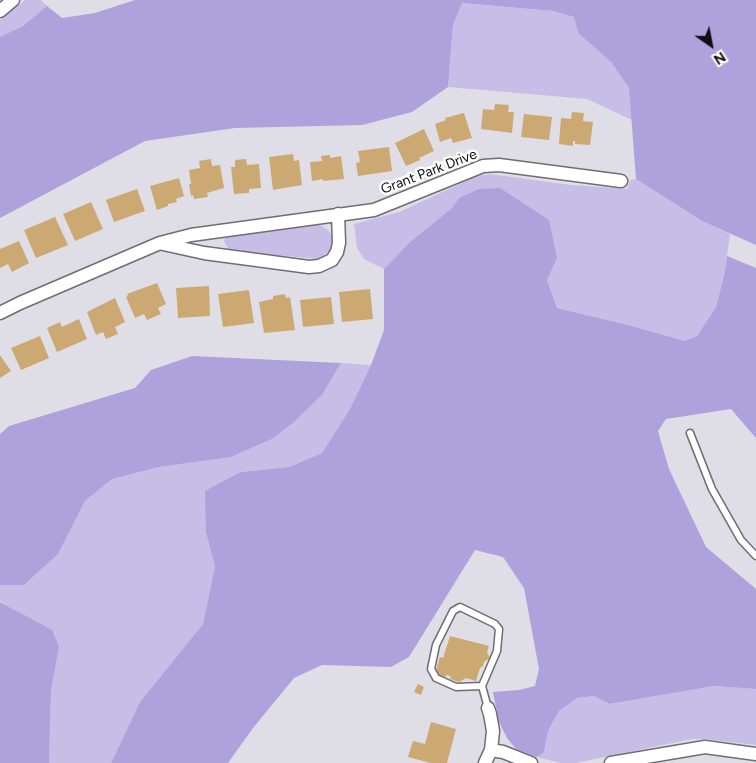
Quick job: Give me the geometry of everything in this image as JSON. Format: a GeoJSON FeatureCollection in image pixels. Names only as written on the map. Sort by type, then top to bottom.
{"type":"FeatureCollection","features":[{"type":"Feature","properties":{"kind":"street"},"geometry":{"type":"LineString","coordinates":[[0,11],[14,0]]}},
{"type":"Feature","properties":{"kind":"street","name":"Grant Park Drive"},"geometry":{"type":"LineString","coordinates":[[0,313],[160,244],[191,235],[374,210],[483,166],[499,165],[620,181]]}},
{"type":"Feature","properties":{"kind":"street"},"geometry":{"type":"LineString","coordinates":[[160,244],[204,253],[309,267],[320,266],[332,260],[337,252],[339,243],[338,214]]}},
{"type":"Feature","properties":{"kind":"street"},"geometry":{"type":"LineString","coordinates":[[485,763],[491,750],[492,731],[488,708]]}},
{"type":"Feature","properties":{"kind":"street"},"geometry":{"type":"LineString","coordinates":[[611,763],[705,747],[756,754]]}},
{"type":"Feature","properties":{"kind":"street"},"geometry":{"type":"LineString","coordinates":[[491,750],[503,752],[531,763]]}},
{"type":"Feature","properties":{"kind":"lane"},"geometry":{"type":"LineString","coordinates":[[690,433],[712,489],[741,540],[756,556]]}},
{"type":"Feature","properties":{"kind":"lane"},"geometry":{"type":"LineString","coordinates":[[482,686],[456,686],[436,678],[431,670],[436,645],[453,612],[460,607],[495,624],[499,630],[497,651],[482,686],[488,708]]}},
{"type":"Feature","properties":{"kind":"shaded area"},"geometry":{"type":"Polygon","coordinates":[[[25,0],[41,0],[47,6],[23,26],[0,37],[0,20],[25,0]]]}},
{"type":"Feature","properties":{"kind":"shaded area"},"geometry":{"type":"Polygon","coordinates":[[[135,0],[756,0],[756,245],[702,221],[636,179],[629,88],[611,62],[578,33],[574,17],[553,11],[462,3],[453,25],[448,87],[412,112],[362,125],[235,128],[145,141],[0,218],[0,37],[23,26],[47,6],[62,18],[95,13],[135,0]]]}},
{"type":"Feature","properties":{"kind":"shaded area"},"geometry":{"type":"Polygon","coordinates":[[[461,3],[553,11],[574,17],[578,33],[611,62],[629,88],[632,120],[587,99],[448,87],[453,25],[461,3]]]}},
{"type":"Feature","properties":{"kind":"shaded area"},"geometry":{"type":"Polygon","coordinates":[[[490,174],[571,185],[627,189],[630,180],[636,179],[702,221],[730,234],[725,271],[716,307],[697,336],[685,341],[557,308],[547,280],[557,258],[459,198],[452,208],[410,242],[384,269],[364,259],[357,248],[354,224],[399,212],[477,176],[490,174]]]}},
{"type":"Feature","properties":{"kind":"shaded area"},"geometry":{"type":"Polygon","coordinates":[[[500,188],[549,220],[557,258],[547,280],[557,308],[685,341],[697,336],[716,307],[727,256],[756,268],[756,438],[731,409],[666,419],[658,431],[669,469],[706,547],[756,589],[756,689],[714,686],[610,704],[594,696],[577,698],[559,711],[548,731],[544,752],[537,757],[516,749],[507,738],[499,722],[493,692],[519,690],[535,686],[539,669],[524,588],[503,557],[475,550],[409,657],[391,667],[322,665],[294,678],[253,728],[228,763],[111,763],[140,702],[203,624],[215,566],[206,533],[205,491],[241,472],[289,467],[322,453],[350,409],[371,365],[384,330],[384,269],[410,242],[452,208],[459,198],[479,189],[500,188]]]}},
{"type":"Feature","properties":{"kind":"shaded area"},"geometry":{"type":"Polygon","coordinates":[[[316,223],[327,229],[332,235],[331,249],[320,259],[229,249],[224,242],[228,236],[316,223]]]}},
{"type":"Feature","properties":{"kind":"shaded area"},"geometry":{"type":"Polygon","coordinates":[[[192,356],[341,363],[322,395],[294,422],[272,439],[231,457],[159,467],[112,479],[85,501],[58,554],[24,585],[0,585],[0,434],[9,426],[135,388],[151,370],[192,356]]]}},
{"type":"Feature","properties":{"kind":"shaded area"},"geometry":{"type":"Polygon","coordinates":[[[341,363],[371,365],[350,409],[322,453],[289,467],[241,472],[206,533],[215,566],[203,624],[140,702],[111,763],[49,763],[51,691],[59,647],[24,616],[0,601],[0,585],[24,585],[58,554],[85,501],[112,479],[159,467],[231,457],[272,439],[294,422],[322,395],[341,363]]]}},
{"type":"Feature","properties":{"kind":"shaded area"},"geometry":{"type":"Polygon","coordinates":[[[0,602],[52,630],[59,647],[51,691],[49,763],[0,763],[0,602]]]}},
{"type":"Feature","properties":{"kind":"shaded area"},"geometry":{"type":"Polygon","coordinates":[[[714,686],[756,689],[756,745],[692,739],[576,763],[560,763],[537,757],[544,752],[548,731],[559,711],[577,698],[594,696],[611,704],[714,686]]]}},
{"type":"Feature","properties":{"kind":"building"},"geometry":{"type":"Polygon","coordinates":[[[495,104],[509,105],[508,112],[514,112],[512,133],[481,129],[483,109],[494,110],[495,104]]]}},
{"type":"Feature","properties":{"kind":"building"},"geometry":{"type":"Polygon","coordinates":[[[572,112],[584,113],[583,121],[593,122],[590,145],[575,144],[575,141],[573,141],[573,146],[559,144],[561,118],[571,119],[572,112]]]}},
{"type":"Feature","properties":{"kind":"building"},"geometry":{"type":"Polygon","coordinates":[[[464,113],[472,138],[453,143],[451,138],[440,142],[435,124],[446,120],[445,118],[464,113]]]}},
{"type":"Feature","properties":{"kind":"building"},"geometry":{"type":"Polygon","coordinates":[[[524,114],[552,117],[549,140],[521,137],[524,114]]]}},
{"type":"Feature","properties":{"kind":"building"},"geometry":{"type":"Polygon","coordinates":[[[424,129],[434,151],[406,166],[395,143],[424,129]]]}},
{"type":"Feature","properties":{"kind":"building"},"geometry":{"type":"Polygon","coordinates":[[[389,147],[392,171],[358,176],[356,163],[360,162],[358,151],[389,147]]]}},
{"type":"Feature","properties":{"kind":"building"},"geometry":{"type":"Polygon","coordinates":[[[293,154],[294,161],[299,160],[302,185],[273,190],[269,157],[293,154]]]}},
{"type":"Feature","properties":{"kind":"building"},"geometry":{"type":"Polygon","coordinates":[[[330,155],[330,158],[341,156],[344,179],[312,181],[310,162],[322,161],[321,156],[330,155]]]}},
{"type":"Feature","properties":{"kind":"building"},"geometry":{"type":"Polygon","coordinates":[[[211,159],[212,166],[220,165],[224,188],[207,193],[208,197],[194,199],[193,195],[191,196],[189,170],[200,168],[199,161],[211,159]]]}},
{"type":"Feature","properties":{"kind":"building"},"geometry":{"type":"Polygon","coordinates":[[[246,159],[247,165],[259,164],[261,188],[249,189],[249,193],[234,194],[231,167],[235,167],[235,160],[246,159]]]}},
{"type":"Feature","properties":{"kind":"building"},"geometry":{"type":"Polygon","coordinates":[[[179,178],[184,196],[176,199],[177,202],[157,210],[150,186],[179,178]]]}},
{"type":"Feature","properties":{"kind":"building"},"geometry":{"type":"Polygon","coordinates":[[[137,189],[145,211],[114,222],[106,200],[137,189]]]}},
{"type":"Feature","properties":{"kind":"building"},"geometry":{"type":"Polygon","coordinates":[[[91,202],[103,229],[75,241],[63,214],[91,202]]]}},
{"type":"Feature","properties":{"kind":"building"},"geometry":{"type":"Polygon","coordinates":[[[55,217],[68,245],[36,258],[24,230],[55,217]]]}},
{"type":"Feature","properties":{"kind":"building"},"geometry":{"type":"Polygon","coordinates":[[[19,241],[29,263],[12,272],[8,264],[0,268],[0,249],[19,241]]]}},
{"type":"Feature","properties":{"kind":"building"},"geometry":{"type":"Polygon","coordinates":[[[157,283],[166,304],[158,308],[161,314],[147,320],[144,314],[135,318],[126,297],[128,296],[127,294],[157,283]]]}},
{"type":"Feature","properties":{"kind":"building"},"geometry":{"type":"Polygon","coordinates":[[[209,286],[210,316],[178,318],[176,288],[209,286]]]}},
{"type":"Feature","properties":{"kind":"building"},"geometry":{"type":"Polygon","coordinates":[[[370,289],[373,319],[342,322],[339,292],[370,289]]]}},
{"type":"Feature","properties":{"kind":"building"},"geometry":{"type":"Polygon","coordinates":[[[249,290],[254,323],[223,327],[218,294],[249,290]]]}},
{"type":"Feature","properties":{"kind":"building"},"geometry":{"type":"Polygon","coordinates":[[[285,294],[286,298],[290,297],[295,330],[264,333],[259,302],[273,299],[273,296],[285,294]]]}},
{"type":"Feature","properties":{"kind":"building"},"geometry":{"type":"Polygon","coordinates":[[[331,297],[334,324],[303,327],[300,300],[331,297]]]}},
{"type":"Feature","properties":{"kind":"building"},"geometry":{"type":"Polygon","coordinates":[[[115,298],[125,322],[115,327],[118,334],[106,339],[103,332],[96,335],[87,312],[115,298]]]}},
{"type":"Feature","properties":{"kind":"building"},"geometry":{"type":"Polygon","coordinates":[[[79,319],[87,339],[57,352],[47,328],[60,322],[62,327],[79,319]]]}},
{"type":"Feature","properties":{"kind":"building"},"geometry":{"type":"Polygon","coordinates":[[[40,336],[49,358],[21,370],[11,348],[40,336]]]}},
{"type":"Feature","properties":{"kind":"building"},"geometry":{"type":"Polygon","coordinates":[[[0,355],[11,371],[0,378],[0,355]]]}},
{"type":"Feature","properties":{"kind":"building"},"geometry":{"type":"Polygon","coordinates":[[[450,636],[489,646],[487,652],[490,658],[480,668],[476,681],[466,678],[459,682],[450,679],[451,676],[446,675],[446,677],[435,674],[440,657],[443,658],[450,636]]]}},
{"type":"Feature","properties":{"kind":"building"},"geometry":{"type":"Polygon","coordinates":[[[418,684],[424,687],[421,695],[414,692],[418,684]]]}},
{"type":"Feature","properties":{"kind":"building"},"geometry":{"type":"Polygon","coordinates":[[[431,722],[456,729],[447,763],[431,763],[408,757],[413,741],[425,744],[431,722]]]}}]}
